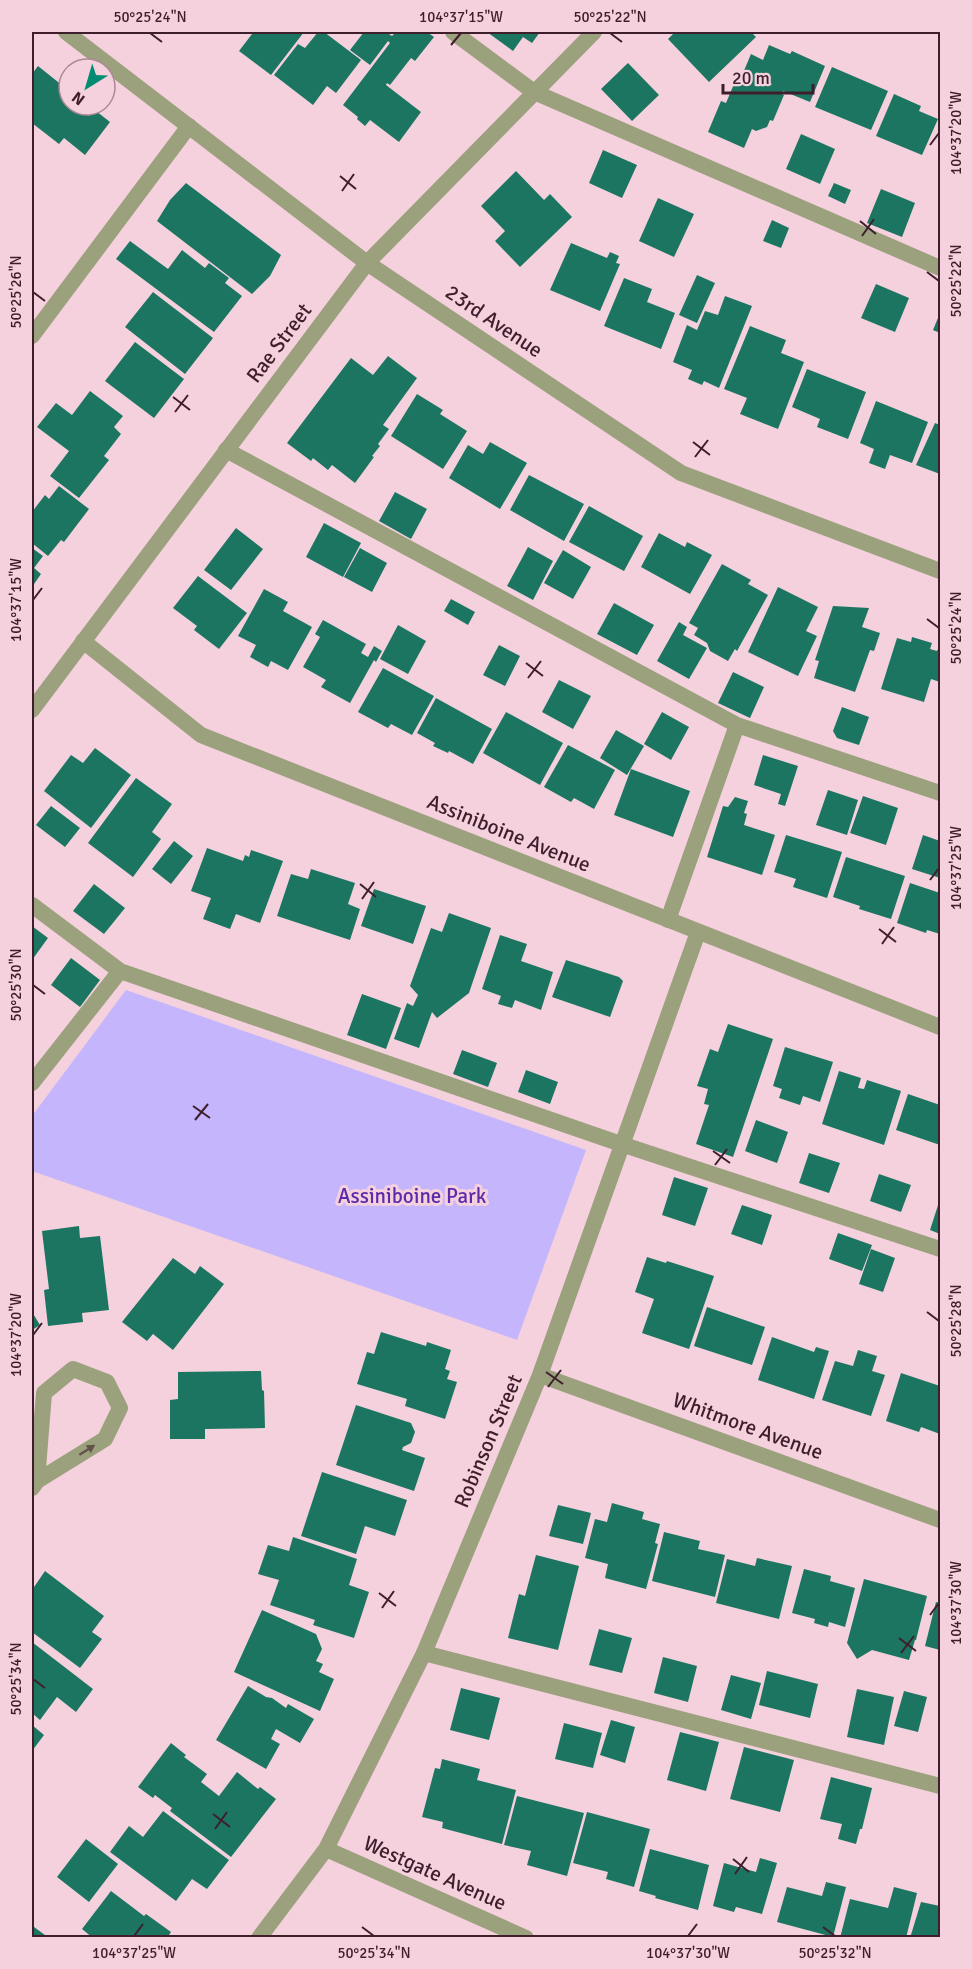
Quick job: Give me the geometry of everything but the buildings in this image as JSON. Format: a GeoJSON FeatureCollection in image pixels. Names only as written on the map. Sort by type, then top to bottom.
{"type":"FeatureCollection","features":[{"type":"Feature","properties":{"kind":"street","name":"23rd Avenue"},"geometry":{"type":"LineString","coordinates":[[66,32],[367,263],[681,473],[940,571]]}},
{"type":"Feature","properties":{"kind":"street"},"geometry":{"type":"LineString","coordinates":[[453,32],[534,92],[940,268]]}},
{"type":"Feature","properties":{"kind":"street","name":"Rae Street"},"geometry":{"type":"LineString","coordinates":[[32,710],[367,263],[594,32]]}},
{"type":"Feature","properties":{"kind":"street"},"geometry":{"type":"LineString","coordinates":[[32,336],[189,126]]}},
{"type":"Feature","properties":{"kind":"street"},"geometry":{"type":"LineString","coordinates":[[226,450],[737,725],[940,793]]}},
{"type":"Feature","properties":{"kind":"street","name":"Assiniboine Avenue"},"geometry":{"type":"LineString","coordinates":[[83,641],[201,735],[940,1027]]}},
{"type":"Feature","properties":{"kind":"street"},"geometry":{"type":"LineString","coordinates":[[668,920],[737,725]]}},
{"type":"Feature","properties":{"kind":"street"},"geometry":{"type":"LineString","coordinates":[[32,905],[120,971],[621,1143],[940,1249]]}},
{"type":"Feature","properties":{"kind":"street","name":"Robinson Street"},"geometry":{"type":"LineString","coordinates":[[259,1938],[326,1849],[424,1653],[540,1375],[698,932]]}},
{"type":"Feature","properties":{"kind":"street"},"geometry":{"type":"LineString","coordinates":[[32,1083],[120,971]]}},
{"type":"Feature","properties":{"kind":"street"},"geometry":{"type":"LineString","coordinates":[[73,1369],[107,1382],[120,1408],[105,1439],[34,1485],[44,1393],[73,1369]]}},
{"type":"Feature","properties":{"kind":"street","name":"Whitmore Avenue"},"geometry":{"type":"LineString","coordinates":[[540,1375],[940,1520]]}},
{"type":"Feature","properties":{"kind":"street"},"geometry":{"type":"LineString","coordinates":[[424,1653],[940,1786]]}},
{"type":"Feature","properties":{"kind":"street","name":"Westgate Avenue"},"geometry":{"type":"LineString","coordinates":[[326,1849],[526,1938]]}},
{"type":"Feature","properties":{"kind":"green space","name":"Assiniboine Park"},"geometry":{"type":"Polygon","coordinates":[[[126,990],[586,1150],[517,1340],[32,1171],[32,1116],[126,990]]]}}]}
